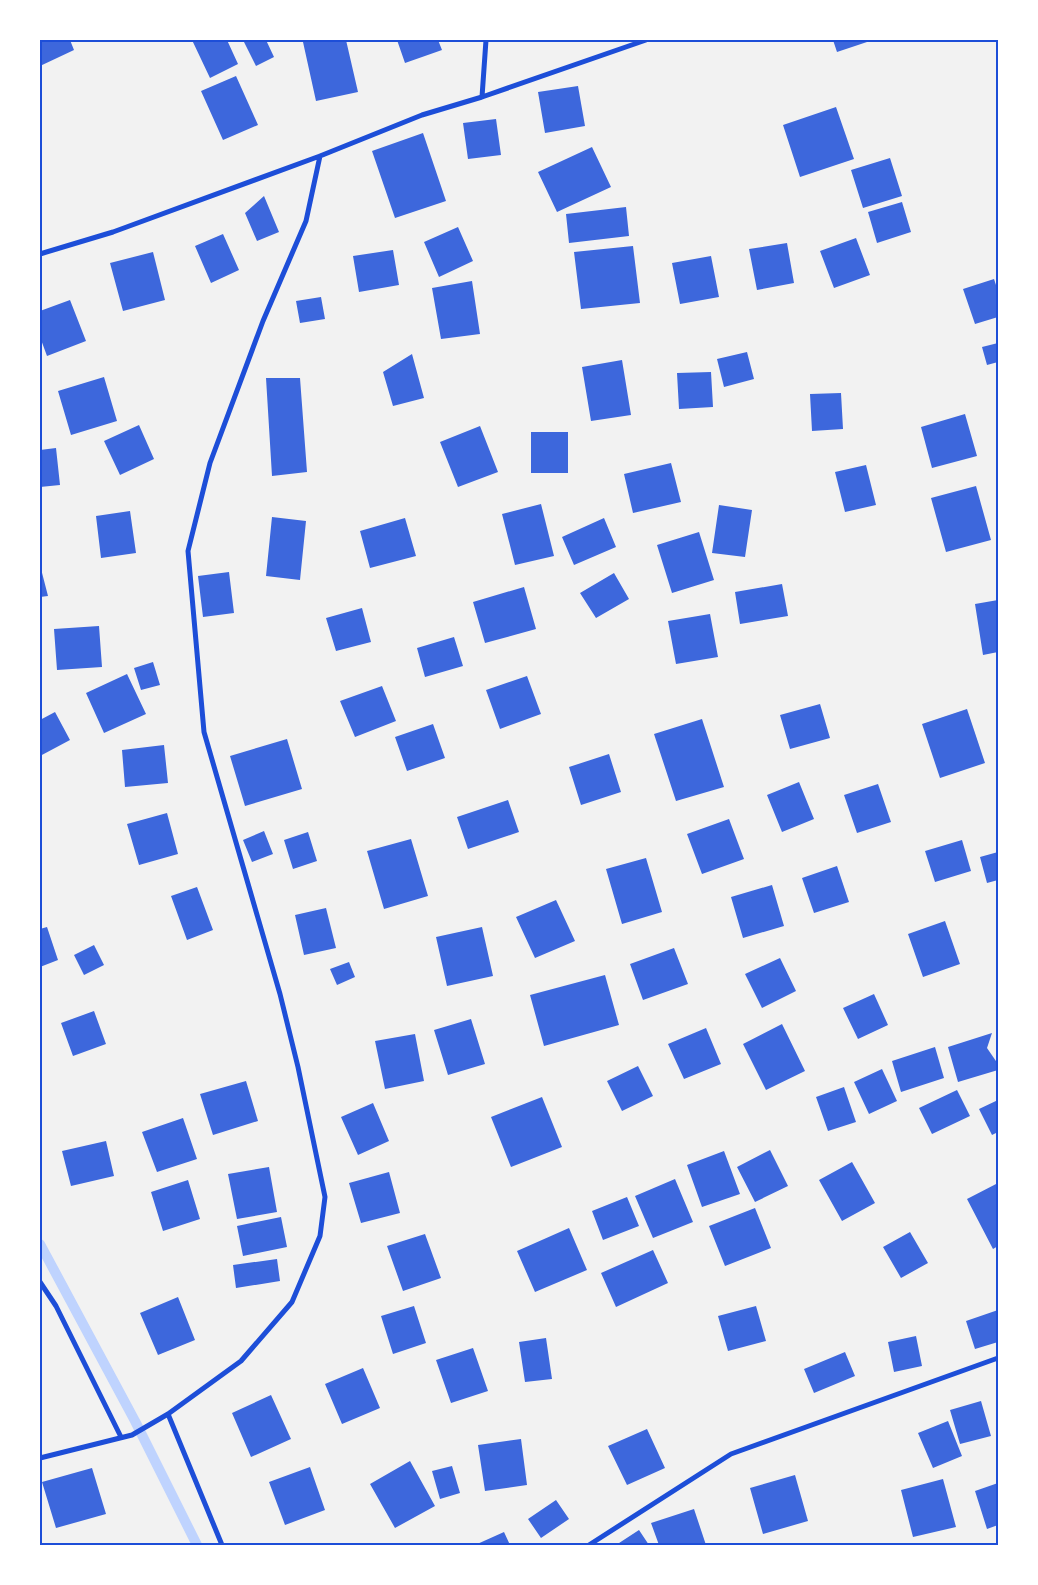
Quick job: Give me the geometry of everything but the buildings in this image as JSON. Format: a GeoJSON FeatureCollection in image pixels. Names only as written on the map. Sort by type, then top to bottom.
{"type":"FeatureCollection","features":[{"type":"Feature","properties":{"kind":"street"},"geometry":{"type":"LineString","coordinates":[[482,97],[486,40]]}},
{"type":"Feature","properties":{"kind":"street"},"geometry":{"type":"LineString","coordinates":[[40,254],[113,232],[320,156],[422,116],[646,40]]}},
{"type":"Feature","properties":{"kind":"street"},"geometry":{"type":"LineString","coordinates":[[40,1458],[132,1435],[168,1414],[241,1361],[292,1302],[320,1236],[325,1197],[298,1067],[280,994],[204,732],[188,551],[210,463],[263,321],[306,221],[320,156]]}},
{"type":"Feature","properties":{"kind":"street"},"geometry":{"type":"LineString","coordinates":[[40,1282],[56,1306],[121,1437]]}},
{"type":"Feature","properties":{"kind":"street"},"geometry":{"type":"LineString","coordinates":[[589,1545],[731,1454],[998,1358]]}},
{"type":"Feature","properties":{"kind":"street"},"geometry":{"type":"LineString","coordinates":[[168,1414],[222,1545]]}},
{"type":"Feature","properties":{"kind":"waterway"},"geometry":{"type":"LineString","coordinates":[[40,1244],[135,1421],[197,1545]]}}]}
